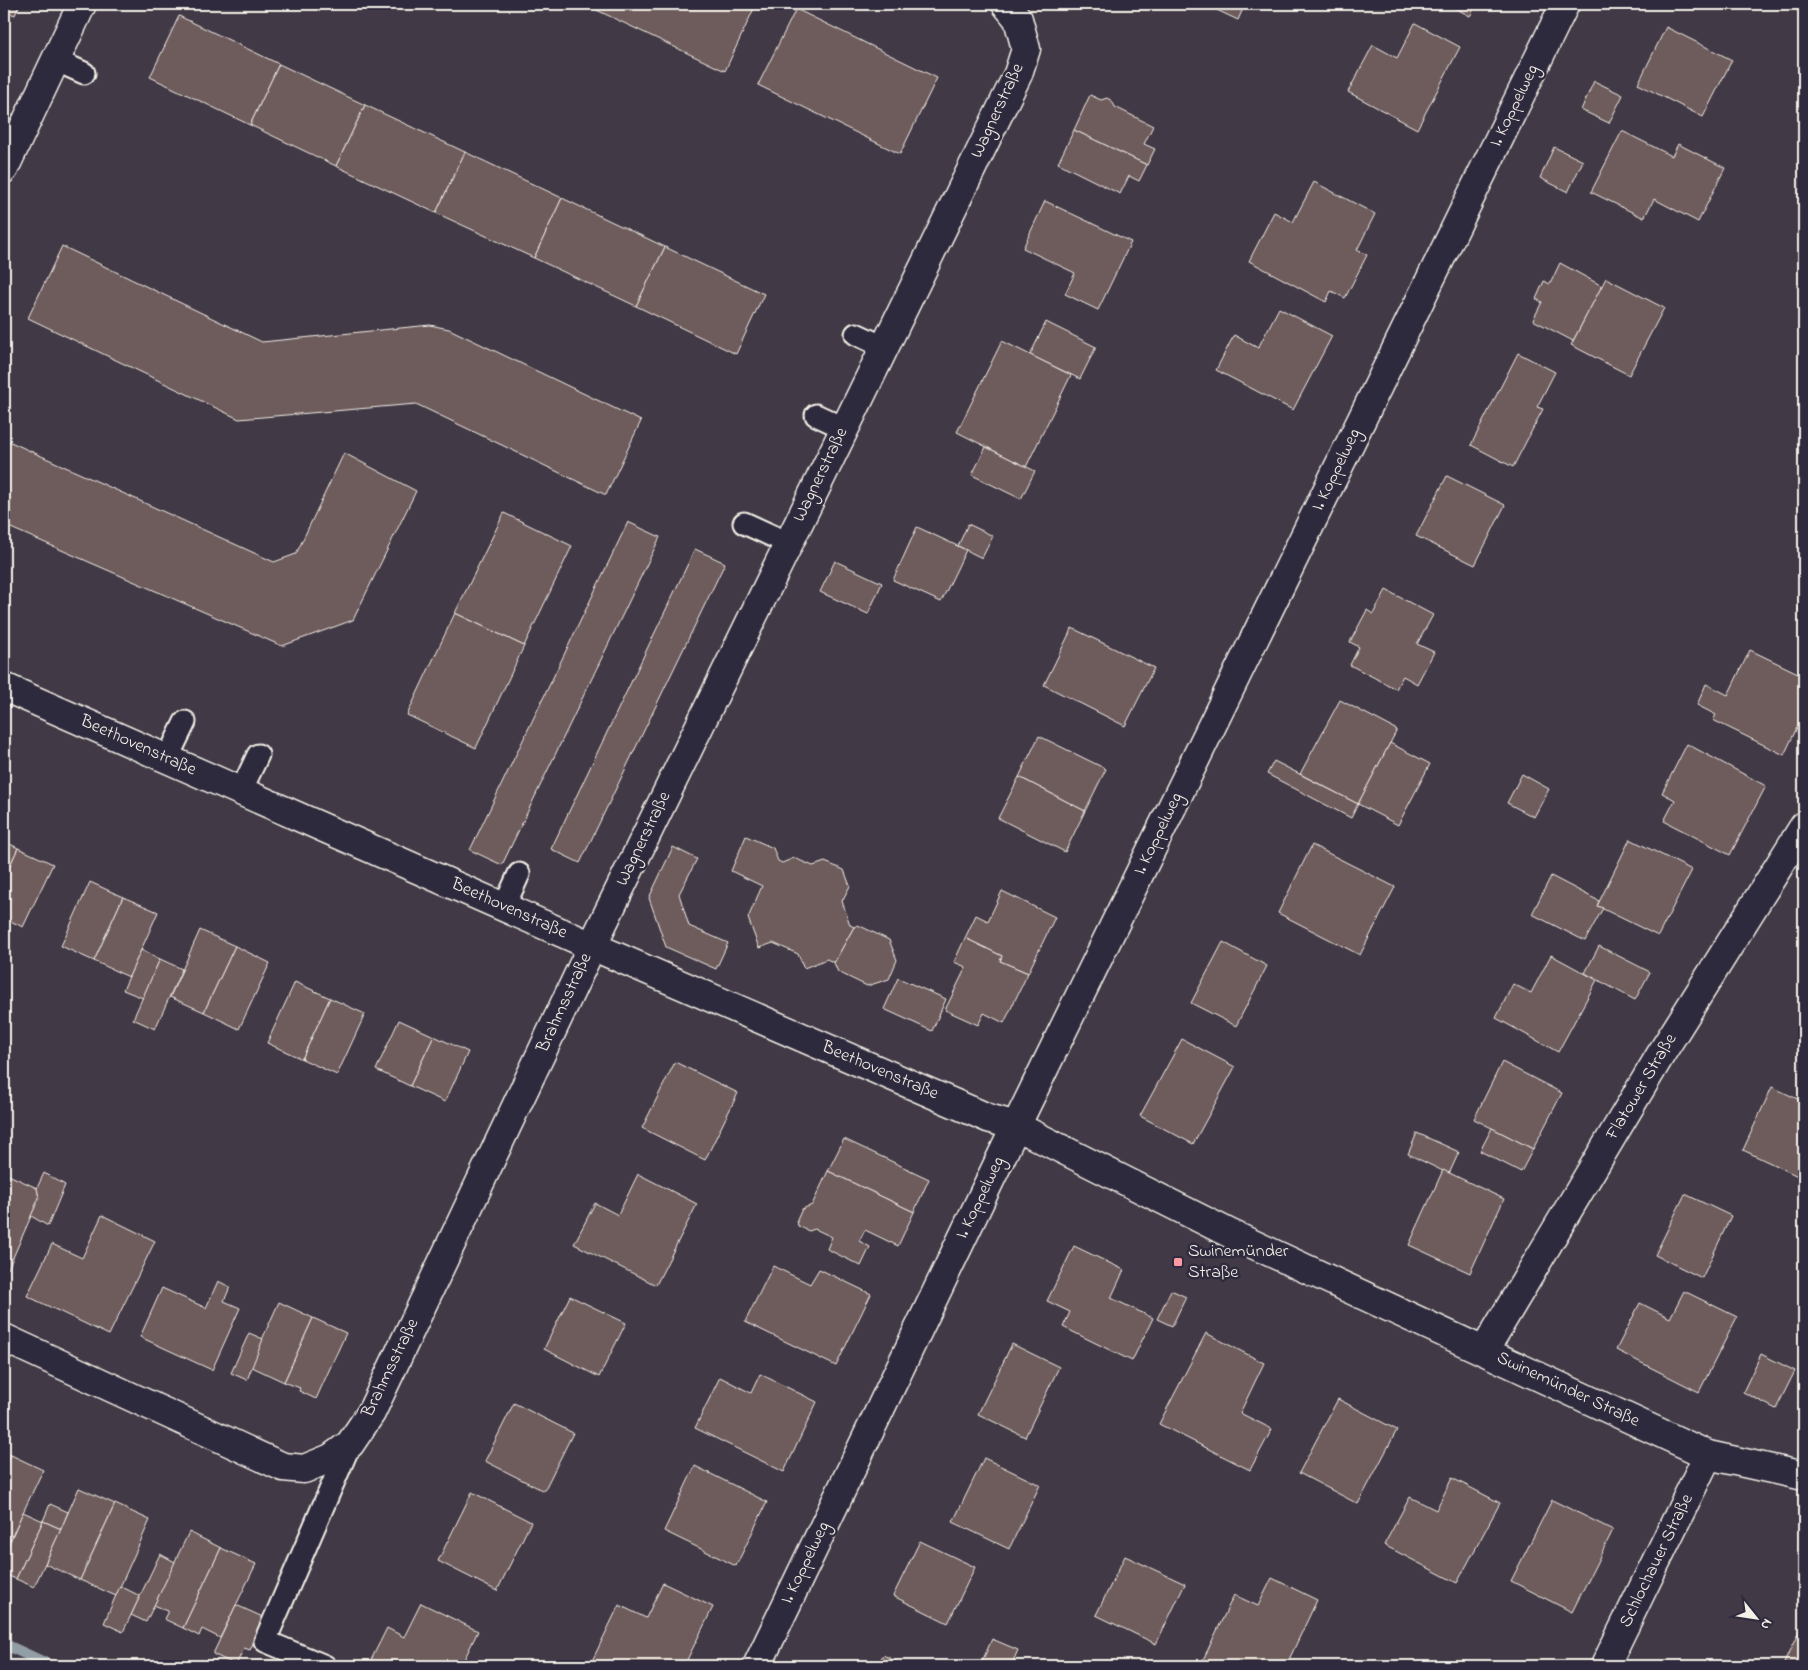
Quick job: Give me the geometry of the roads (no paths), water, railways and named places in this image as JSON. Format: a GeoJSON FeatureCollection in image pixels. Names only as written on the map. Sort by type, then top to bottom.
{"type":"FeatureCollection","features":[{"type":"Feature","properties":{"kind":"street"},"geometry":{"type":"LineString","coordinates":[[4,169],[82,4]]}},
{"type":"Feature","properties":{"kind":"street","name":"Wagnerstraße"},"geometry":{"type":"LineString","coordinates":[[592,946],[1018,74],[1026,49],[1018,19],[1006,4]]}},
{"type":"Feature","properties":{"kind":"street","name":"I. Koppelweg"},"geometry":{"type":"LineString","coordinates":[[757,1666],[1016,1126],[1565,4]]}},
{"type":"Feature","properties":{"kind":"street","name":"Beethovenstraße"},"geometry":{"type":"LineString","coordinates":[[4,687],[988,1118],[1016,1126]]}},
{"type":"Feature","properties":{"kind":"street","name":"Flatower Straße"},"geometry":{"type":"LineString","coordinates":[[1484,1351],[1661,1054],[1804,826]]}},
{"type":"Feature","properties":{"kind":"street","name":"Brahmsstraße"},"geometry":{"type":"LineString","coordinates":[[4,1338],[282,1466],[304,1469],[331,1458],[350,1444],[371,1413],[592,946]]}},
{"type":"Feature","properties":{"kind":"street","name":"Swinemünder Straße"},"geometry":{"type":"LineString","coordinates":[[1016,1126],[1231,1234],[1708,1455],[1804,1476]]}},
{"type":"Feature","properties":{"kind":"street","name":"Schlochauer Straße"},"geometry":{"type":"LineString","coordinates":[[1605,1666],[1708,1455]]}},
{"type":"Feature","properties":{"kind":"lane"},"geometry":{"type":"LineString","coordinates":[[55,60],[84,73]]}},
{"type":"Feature","properties":{"kind":"lane"},"geometry":{"type":"LineString","coordinates":[[856,334],[884,347]]}},
{"type":"Feature","properties":{"kind":"lane"},"geometry":{"type":"LineString","coordinates":[[816,415],[844,428]]}},
{"type":"Feature","properties":{"kind":"lane"},"geometry":{"type":"LineString","coordinates":[[744,524],[788,543]]}},
{"type":"Feature","properties":{"kind":"lane"},"geometry":{"type":"LineString","coordinates":[[167,759],[185,722]]}},
{"type":"Feature","properties":{"kind":"lane"},"geometry":{"type":"LineString","coordinates":[[241,792],[258,755]]}},
{"type":"Feature","properties":{"kind":"lane"},"geometry":{"type":"LineString","coordinates":[[504,907],[519,874]]}},
{"type":"Feature","properties":{"kind":"lane"},"geometry":{"type":"LineString","coordinates":[[325,1666],[265,1641],[350,1444]]}},
{"type":"Feature","properties":{"kind":"waterway"},"geometry":{"type":"LineString","coordinates":[[4,1644],[52,1666]]}},
{"type":"Feature","properties":{"kind":"place","name":"Swinemünder Straße"},"geometry":{"type":"Point","coordinates":[1178,1262]}}]}
